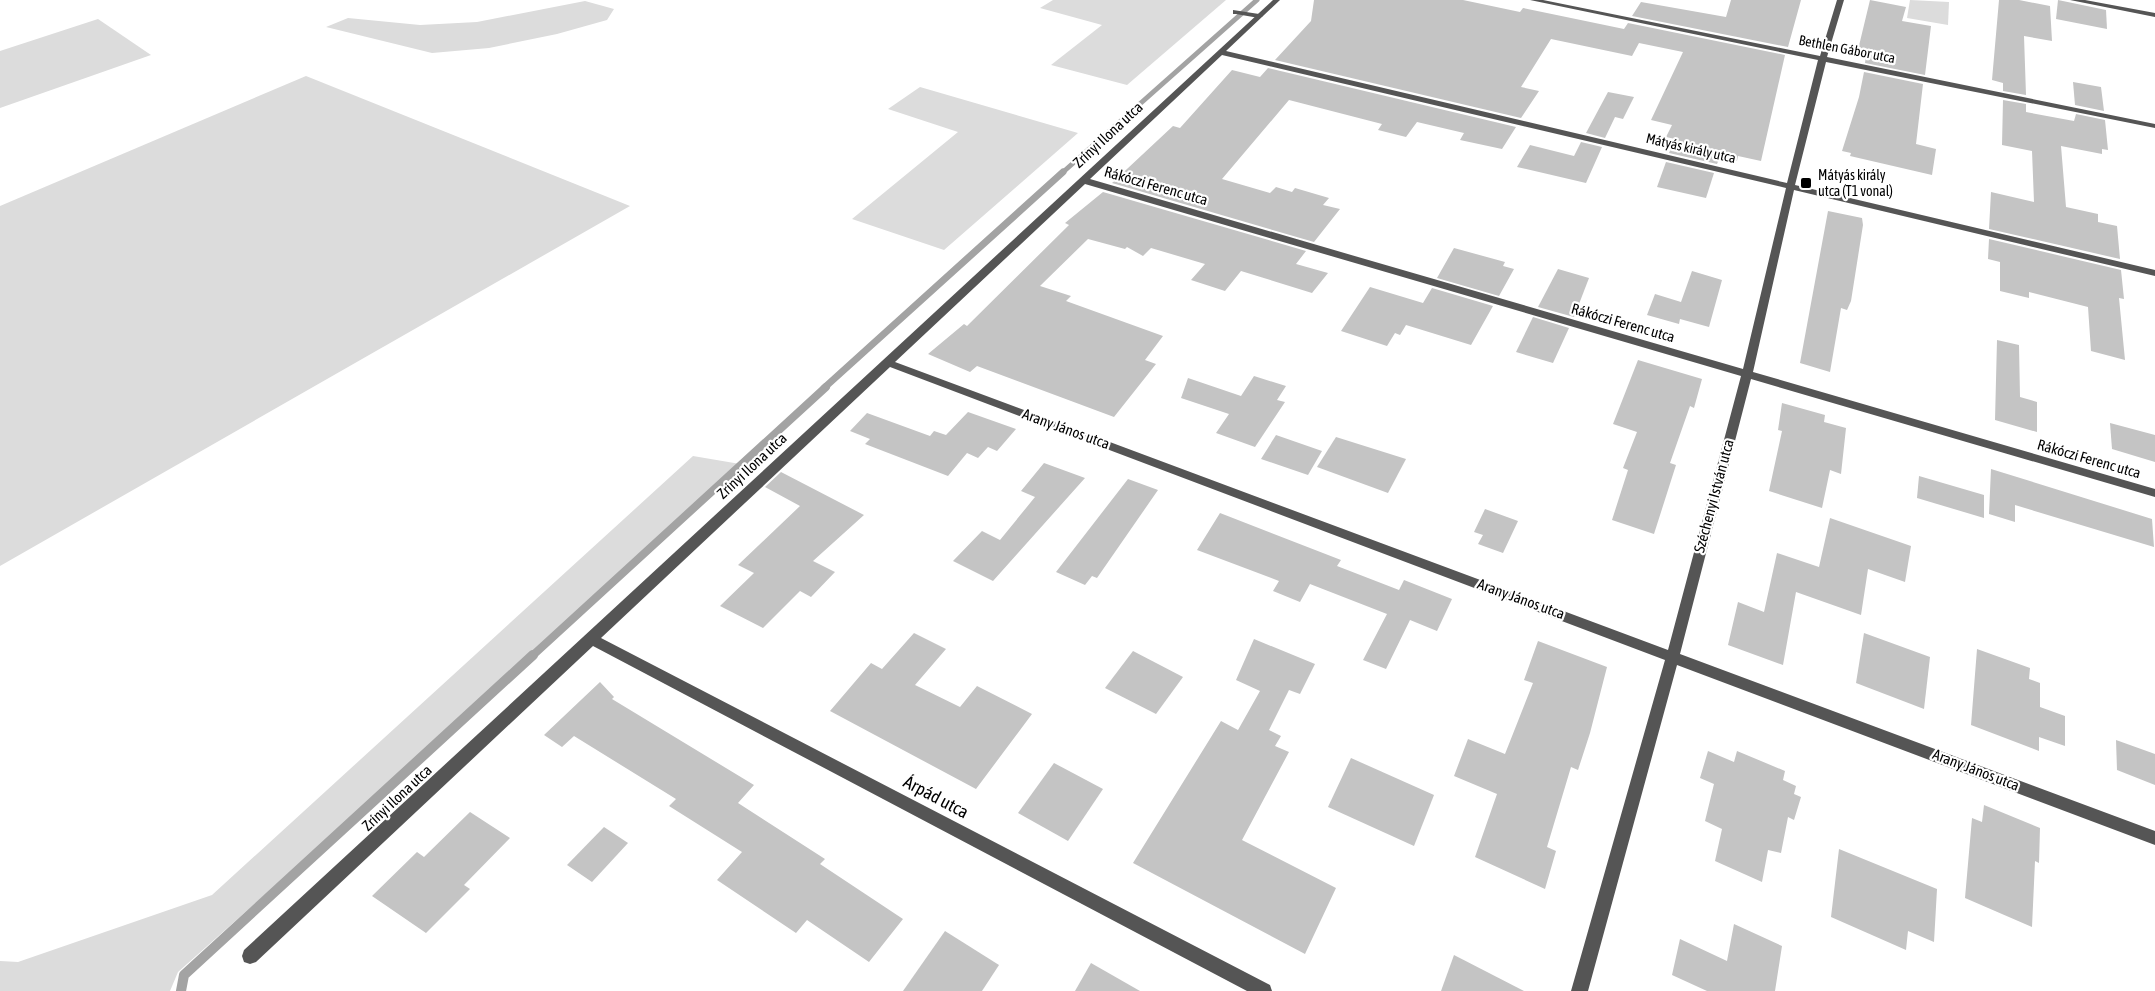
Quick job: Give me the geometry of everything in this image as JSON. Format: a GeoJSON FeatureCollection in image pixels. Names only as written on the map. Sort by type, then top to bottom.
{"type":"FeatureCollection","features":[{"type":"Feature","properties":{"kind":"street","name":"Zrínyi Ilona utca"},"geometry":{"type":"LineString","coordinates":[[250,956],[1219,52],[1254,15],[1277,0]]}},
{"type":"Feature","properties":{"kind":"street","name":"Bethlen Gábor utca"},"geometry":{"type":"LineString","coordinates":[[1533,0],[2155,126]]}},
{"type":"Feature","properties":{"kind":"street","name":"Széchenyi István utca"},"geometry":{"type":"LineString","coordinates":[[1580,991],[1747,375],[1789,184],[1822,58],[1840,0]]}},
{"type":"Feature","properties":{"kind":"street"},"geometry":{"type":"LineString","coordinates":[[2073,0],[2155,15]]}},
{"type":"Feature","properties":{"kind":"street"},"geometry":{"type":"LineString","coordinates":[[1236,12],[1254,15]]}},
{"type":"Feature","properties":{"kind":"street","name":"Mátyás király utca"},"geometry":{"type":"LineString","coordinates":[[1219,52],[1789,184],[2155,273]]}},
{"type":"Feature","properties":{"kind":"street","name":"Rákóczi Ferenc utca"},"geometry":{"type":"LineString","coordinates":[[1082,180],[2155,493]]}},
{"type":"Feature","properties":{"kind":"street","name":"Arany János utca"},"geometry":{"type":"LineString","coordinates":[[886,362],[2155,838]]}},
{"type":"Feature","properties":{"kind":"street","name":"Árpád utca"},"geometry":{"type":"LineString","coordinates":[[590,638],[1263,991]]}},
{"type":"Feature","properties":{"kind":"shaded area"},"geometry":{"type":"Polygon","coordinates":[[[1053,0],[1226,0],[1127,85],[1051,65],[1102,25],[1040,8],[1053,0]]]}},
{"type":"Feature","properties":{"kind":"shaded area"},"geometry":{"type":"Polygon","coordinates":[[[1910,0],[1949,2],[1948,25],[1907,18],[1910,0]]]}},
{"type":"Feature","properties":{"kind":"shaded area"},"geometry":{"type":"Polygon","coordinates":[[[585,1],[614,9],[607,20],[557,34],[489,48],[432,53],[326,27],[348,18],[420,25],[477,22],[585,1]]]}},
{"type":"Feature","properties":{"kind":"shaded area"},"geometry":{"type":"Polygon","coordinates":[[[98,19],[151,55],[0,108],[0,51],[98,19]]]}},
{"type":"Feature","properties":{"kind":"shaded area"},"geometry":{"type":"Polygon","coordinates":[[[306,76],[630,206],[0,566],[0,206],[306,76]]]}},
{"type":"Feature","properties":{"kind":"shaded area"},"geometry":{"type":"Polygon","coordinates":[[[920,87],[1078,133],[944,250],[852,219],[958,132],[888,109],[920,87]]]}},
{"type":"Feature","properties":{"kind":"shaded area"},"geometry":{"type":"Polygon","coordinates":[[[693,456],[746,465],[178,972],[170,991],[0,991],[0,961],[18,962],[212,895],[693,456]]]}},
{"type":"Feature","properties":{"kind":"building"},"geometry":{"type":"Polygon","coordinates":[[[1314,0],[1463,0],[1520,12],[1523,8],[1624,29],[1628,23],[1785,55],[1761,161],[1738,156],[1737,161],[1720,157],[1717,164],[1669,153],[1675,139],[1666,137],[1672,125],[1651,120],[1683,52],[1639,43],[1632,56],[1551,39],[1521,87],[1539,91],[1521,118],[1275,60],[1311,21],[1314,0]]]}},
{"type":"Feature","properties":{"kind":"building"},"geometry":{"type":"Polygon","coordinates":[[[1731,0],[1801,0],[1788,47],[1632,16],[1641,2],[1726,17],[1731,0]]]}},
{"type":"Feature","properties":{"kind":"building"},"geometry":{"type":"Polygon","coordinates":[[[1870,0],[1906,7],[1902,21],[1931,26],[1925,75],[1865,63],[1866,56],[1857,54],[1870,0]]]}},
{"type":"Feature","properties":{"kind":"building"},"geometry":{"type":"Polygon","coordinates":[[[1999,0],[2019,0],[2050,6],[2052,41],[2024,36],[2026,95],[2003,91],[2003,83],[1992,80],[1999,0]]]}},
{"type":"Feature","properties":{"kind":"building"},"geometry":{"type":"Polygon","coordinates":[[[2058,0],[2106,10],[2107,29],[2056,19],[2058,0]]]}},
{"type":"Feature","properties":{"kind":"building"},"geometry":{"type":"Polygon","coordinates":[[[1268,68],[1516,127],[1502,149],[1460,140],[1464,133],[1417,122],[1406,137],[1378,130],[1382,124],[1289,100],[1222,179],[1270,193],[1276,187],[1292,192],[1295,188],[1329,198],[1323,205],[1340,209],[1314,242],[1112,183],[1173,126],[1180,128],[1232,70],[1260,77],[1268,68]]]}},
{"type":"Feature","properties":{"kind":"building"},"geometry":{"type":"Polygon","coordinates":[[[1864,72],[1923,84],[1916,144],[1936,149],[1932,175],[1850,156],[1851,153],[1842,151],[1859,97],[1864,72]]]}},
{"type":"Feature","properties":{"kind":"building"},"geometry":{"type":"Polygon","coordinates":[[[2073,82],[2101,87],[2104,111],[2075,105],[2073,82]]]}},
{"type":"Feature","properties":{"kind":"building"},"geometry":{"type":"Polygon","coordinates":[[[1608,92],[1634,97],[1623,119],[1615,117],[1605,138],[1586,133],[1608,92]]]}},
{"type":"Feature","properties":{"kind":"building"},"geometry":{"type":"Polygon","coordinates":[[[2003,100],[2026,104],[2026,112],[2074,121],[2076,114],[2105,120],[2108,150],[2102,149],[2102,154],[2061,146],[2066,207],[2098,214],[2098,222],[2117,226],[2120,259],[1989,229],[1991,192],[2034,202],[2032,151],[2002,145],[2003,100]]]}},
{"type":"Feature","properties":{"kind":"building"},"geometry":{"type":"Polygon","coordinates":[[[1581,142],[1602,147],[1586,183],[1517,167],[1530,145],[1574,156],[1581,142]]]}},
{"type":"Feature","properties":{"kind":"building"},"geometry":{"type":"Polygon","coordinates":[[[1666,162],[1714,173],[1706,198],[1657,187],[1666,162]]]}},
{"type":"Feature","properties":{"kind":"building"},"geometry":{"type":"Polygon","coordinates":[[[1103,192],[1306,251],[1296,264],[1328,273],[1312,293],[1241,271],[1225,291],[1191,280],[1205,264],[1151,248],[1143,256],[1127,247],[1125,249],[1088,239],[1040,286],[1071,296],[1066,301],[1163,336],[1145,360],[1156,364],[1114,417],[977,366],[970,372],[928,354],[964,324],[967,326],[1069,225],[1065,223],[1103,192]]]}},
{"type":"Feature","properties":{"kind":"building"},"geometry":{"type":"Polygon","coordinates":[[[1828,211],[1862,218],[1863,225],[1851,301],[1847,310],[1841,308],[1830,372],[1800,363],[1828,211]]]}},
{"type":"Feature","properties":{"kind":"building"},"geometry":{"type":"Polygon","coordinates":[[[1989,239],[2121,270],[2124,299],[2119,298],[2125,360],[2091,351],[2088,307],[2029,292],[2029,298],[2000,291],[2000,262],[1988,259],[1989,239]]]}},
{"type":"Feature","properties":{"kind":"building"},"geometry":{"type":"Polygon","coordinates":[[[1454,248],[1505,262],[1503,266],[1514,269],[1499,296],[1437,278],[1454,248]]]}},
{"type":"Feature","properties":{"kind":"building"},"geometry":{"type":"Polygon","coordinates":[[[1558,269],[1589,278],[1574,317],[1538,307],[1558,269]]]}},
{"type":"Feature","properties":{"kind":"building"},"geometry":{"type":"Polygon","coordinates":[[[1692,271],[1722,280],[1709,327],[1680,319],[1679,324],[1647,315],[1655,294],[1681,302],[1692,271]]]}},
{"type":"Feature","properties":{"kind":"building"},"geometry":{"type":"Polygon","coordinates":[[[1370,287],[1423,303],[1432,288],[1493,306],[1471,345],[1406,325],[1400,335],[1395,333],[1387,346],[1341,331],[1370,287]]]}},
{"type":"Feature","properties":{"kind":"building"},"geometry":{"type":"Polygon","coordinates":[[[1533,317],[1569,328],[1553,363],[1516,352],[1533,317]]]}},
{"type":"Feature","properties":{"kind":"building"},"geometry":{"type":"Polygon","coordinates":[[[1997,340],[2019,345],[2020,397],[2037,402],[2037,432],[1995,420],[1997,340]]]}},
{"type":"Feature","properties":{"kind":"building"},"geometry":{"type":"Polygon","coordinates":[[[1638,360],[1702,379],[1694,408],[1690,406],[1670,463],[1676,465],[1654,534],[1612,520],[1628,470],[1623,468],[1637,432],[1613,424],[1638,360]]]}},
{"type":"Feature","properties":{"kind":"building"},"geometry":{"type":"Polygon","coordinates":[[[1254,376],[1286,386],[1277,400],[1285,402],[1255,447],[1216,433],[1229,414],[1181,398],[1188,378],[1241,396],[1254,376]]]}},
{"type":"Feature","properties":{"kind":"building"},"geometry":{"type":"Polygon","coordinates":[[[1782,403],[1825,415],[1824,422],[1846,428],[1841,474],[1830,470],[1822,508],[1769,491],[1782,431],[1778,430],[1782,403]]]}},
{"type":"Feature","properties":{"kind":"building"},"geometry":{"type":"Polygon","coordinates":[[[968,412],[1016,429],[997,451],[988,447],[978,458],[967,453],[948,476],[865,444],[870,439],[850,431],[867,413],[930,436],[934,431],[946,435],[968,412]]]}},
{"type":"Feature","properties":{"kind":"building"},"geometry":{"type":"Polygon","coordinates":[[[2110,423],[2155,435],[2155,462],[2112,449],[2110,423]]]}},
{"type":"Feature","properties":{"kind":"building"},"geometry":{"type":"Polygon","coordinates":[[[1276,435],[1322,451],[1308,475],[1261,459],[1276,435]]]}},
{"type":"Feature","properties":{"kind":"building"},"geometry":{"type":"Polygon","coordinates":[[[1336,437],[1406,459],[1388,493],[1317,467],[1336,437]]]}},
{"type":"Feature","properties":{"kind":"building"},"geometry":{"type":"Polygon","coordinates":[[[1044,463],[1085,478],[993,581],[953,561],[982,531],[1000,540],[1035,497],[1021,491],[1044,463]]]}},
{"type":"Feature","properties":{"kind":"building"},"geometry":{"type":"Polygon","coordinates":[[[1991,469],[2152,519],[2154,547],[2015,505],[2015,522],[1989,514],[1991,469]]]}},
{"type":"Feature","properties":{"kind":"building"},"geometry":{"type":"Polygon","coordinates":[[[781,472],[864,515],[813,561],[835,572],[811,597],[800,591],[763,628],[720,606],[754,573],[738,565],[800,506],[765,487],[781,472]]]}},
{"type":"Feature","properties":{"kind":"building"},"geometry":{"type":"Polygon","coordinates":[[[1919,476],[1984,495],[1984,518],[1917,498],[1919,476]]]}},
{"type":"Feature","properties":{"kind":"building"},"geometry":{"type":"Polygon","coordinates":[[[1128,479],[1158,490],[1097,578],[1092,576],[1085,585],[1056,572],[1128,479]]]}},
{"type":"Feature","properties":{"kind":"building"},"geometry":{"type":"Polygon","coordinates":[[[1485,509],[1518,521],[1503,553],[1478,544],[1483,535],[1474,532],[1485,509]]]}},
{"type":"Feature","properties":{"kind":"building"},"geometry":{"type":"Polygon","coordinates":[[[1220,513],[1341,560],[1337,566],[1399,590],[1404,580],[1452,599],[1437,631],[1410,620],[1386,669],[1363,660],[1387,614],[1310,584],[1300,602],[1273,591],[1279,581],[1197,550],[1220,513]]]}},
{"type":"Feature","properties":{"kind":"building"},"geometry":{"type":"Polygon","coordinates":[[[1830,518],[1911,546],[1905,582],[1868,569],[1861,615],[1796,592],[1783,665],[1728,645],[1738,602],[1764,612],[1777,553],[1819,567],[1830,518]]]}},
{"type":"Feature","properties":{"kind":"building"},"geometry":{"type":"Polygon","coordinates":[[[914,633],[946,649],[915,685],[960,707],[977,686],[1032,714],[976,789],[830,711],[871,663],[882,669],[914,633]]]}},
{"type":"Feature","properties":{"kind":"building"},"geometry":{"type":"Polygon","coordinates":[[[1864,633],[1930,657],[1924,709],[1856,683],[1864,633]]]}},
{"type":"Feature","properties":{"kind":"building"},"geometry":{"type":"Polygon","coordinates":[[[1254,639],[1315,664],[1300,694],[1289,690],[1269,730],[1281,736],[1275,746],[1289,752],[1242,840],[1336,888],[1305,954],[1133,863],[1221,721],[1238,730],[1260,691],[1236,680],[1254,639]]]}},
{"type":"Feature","properties":{"kind":"building"},"geometry":{"type":"Polygon","coordinates":[[[1538,641],[1607,667],[1578,770],[1571,767],[1547,847],[1556,851],[1545,889],[1475,857],[1497,794],[1454,776],[1468,739],[1505,754],[1533,683],[1524,680],[1538,641]]]}},
{"type":"Feature","properties":{"kind":"building"},"geometry":{"type":"Polygon","coordinates":[[[1977,649],[2030,668],[2029,679],[2040,683],[2040,707],[2065,716],[2065,746],[2039,737],[2039,751],[1971,725],[1977,649]]]}},
{"type":"Feature","properties":{"kind":"building"},"geometry":{"type":"Polygon","coordinates":[[[1133,651],[1183,677],[1156,714],[1105,688],[1133,651]]]}},
{"type":"Feature","properties":{"kind":"building"},"geometry":{"type":"Polygon","coordinates":[[[600,682],[614,697],[612,699],[754,785],[738,803],[825,859],[820,864],[903,919],[869,962],[807,920],[796,933],[717,880],[742,852],[669,806],[676,799],[574,736],[562,747],[544,735],[600,682]]]}},
{"type":"Feature","properties":{"kind":"building"},"geometry":{"type":"Polygon","coordinates":[[[2116,740],[2155,754],[2155,785],[2117,770],[2116,740]]]}},
{"type":"Feature","properties":{"kind":"building"},"geometry":{"type":"Polygon","coordinates":[[[1708,751],[1734,762],[1737,751],[1785,771],[1783,780],[1796,786],[1794,794],[1801,797],[1794,820],[1788,817],[1781,853],[1768,850],[1762,882],[1715,861],[1722,829],[1705,821],[1714,784],[1700,778],[1708,751]]]}},
{"type":"Feature","properties":{"kind":"building"},"geometry":{"type":"Polygon","coordinates":[[[1351,758],[1434,795],[1414,846],[1328,807],[1351,758]]]}},
{"type":"Feature","properties":{"kind":"building"},"geometry":{"type":"Polygon","coordinates":[[[1054,763],[1103,789],[1068,841],[1018,813],[1054,763]]]}},
{"type":"Feature","properties":{"kind":"building"},"geometry":{"type":"Polygon","coordinates":[[[1984,805],[2040,828],[2039,863],[2035,861],[2032,927],[1965,898],[1972,818],[1982,822],[1984,805]]]}},
{"type":"Feature","properties":{"kind":"building"},"geometry":{"type":"Polygon","coordinates":[[[470,812],[510,838],[464,885],[470,889],[426,933],[372,896],[417,852],[424,857],[470,812]]]}},
{"type":"Feature","properties":{"kind":"building"},"geometry":{"type":"Polygon","coordinates":[[[604,827],[628,843],[592,882],[567,865],[604,827]]]}},
{"type":"Feature","properties":{"kind":"building"},"geometry":{"type":"Polygon","coordinates":[[[1839,849],[1937,889],[1934,942],[1908,931],[1906,950],[1831,917],[1839,849]]]}},
{"type":"Feature","properties":{"kind":"building"},"geometry":{"type":"Polygon","coordinates":[[[1734,924],[1782,946],[1775,991],[1707,991],[1672,975],[1680,939],[1727,961],[1734,924]]]}},
{"type":"Feature","properties":{"kind":"building"},"geometry":{"type":"Polygon","coordinates":[[[945,931],[999,965],[982,991],[903,991],[945,931]]]}},
{"type":"Feature","properties":{"kind":"building"},"geometry":{"type":"Polygon","coordinates":[[[1454,955],[1524,991],[1441,991],[1454,955]]]}},
{"type":"Feature","properties":{"kind":"building"},"geometry":{"type":"Polygon","coordinates":[[[1091,963],[1140,991],[1075,991],[1091,963]]]}},
{"type":"Feature","properties":{"kind":"waterway"},"geometry":{"type":"LineString","coordinates":[[1062,173],[1257,0]]}},
{"type":"Feature","properties":{"kind":"waterway"},"geometry":{"type":"LineString","coordinates":[[824,388],[1063,172]]}},
{"type":"Feature","properties":{"kind":"waterway"},"geometry":{"type":"LineString","coordinates":[[531,657],[826,387]]}},
{"type":"Feature","properties":{"kind":"waterway"},"geometry":{"type":"LineString","coordinates":[[181,991],[184,975],[533,655]]}},
{"type":"Feature","properties":{"kind":"place","name":"Mátyás király utca (T1 vonal)"},"geometry":{"type":"Point","coordinates":[1806,183]}}]}
